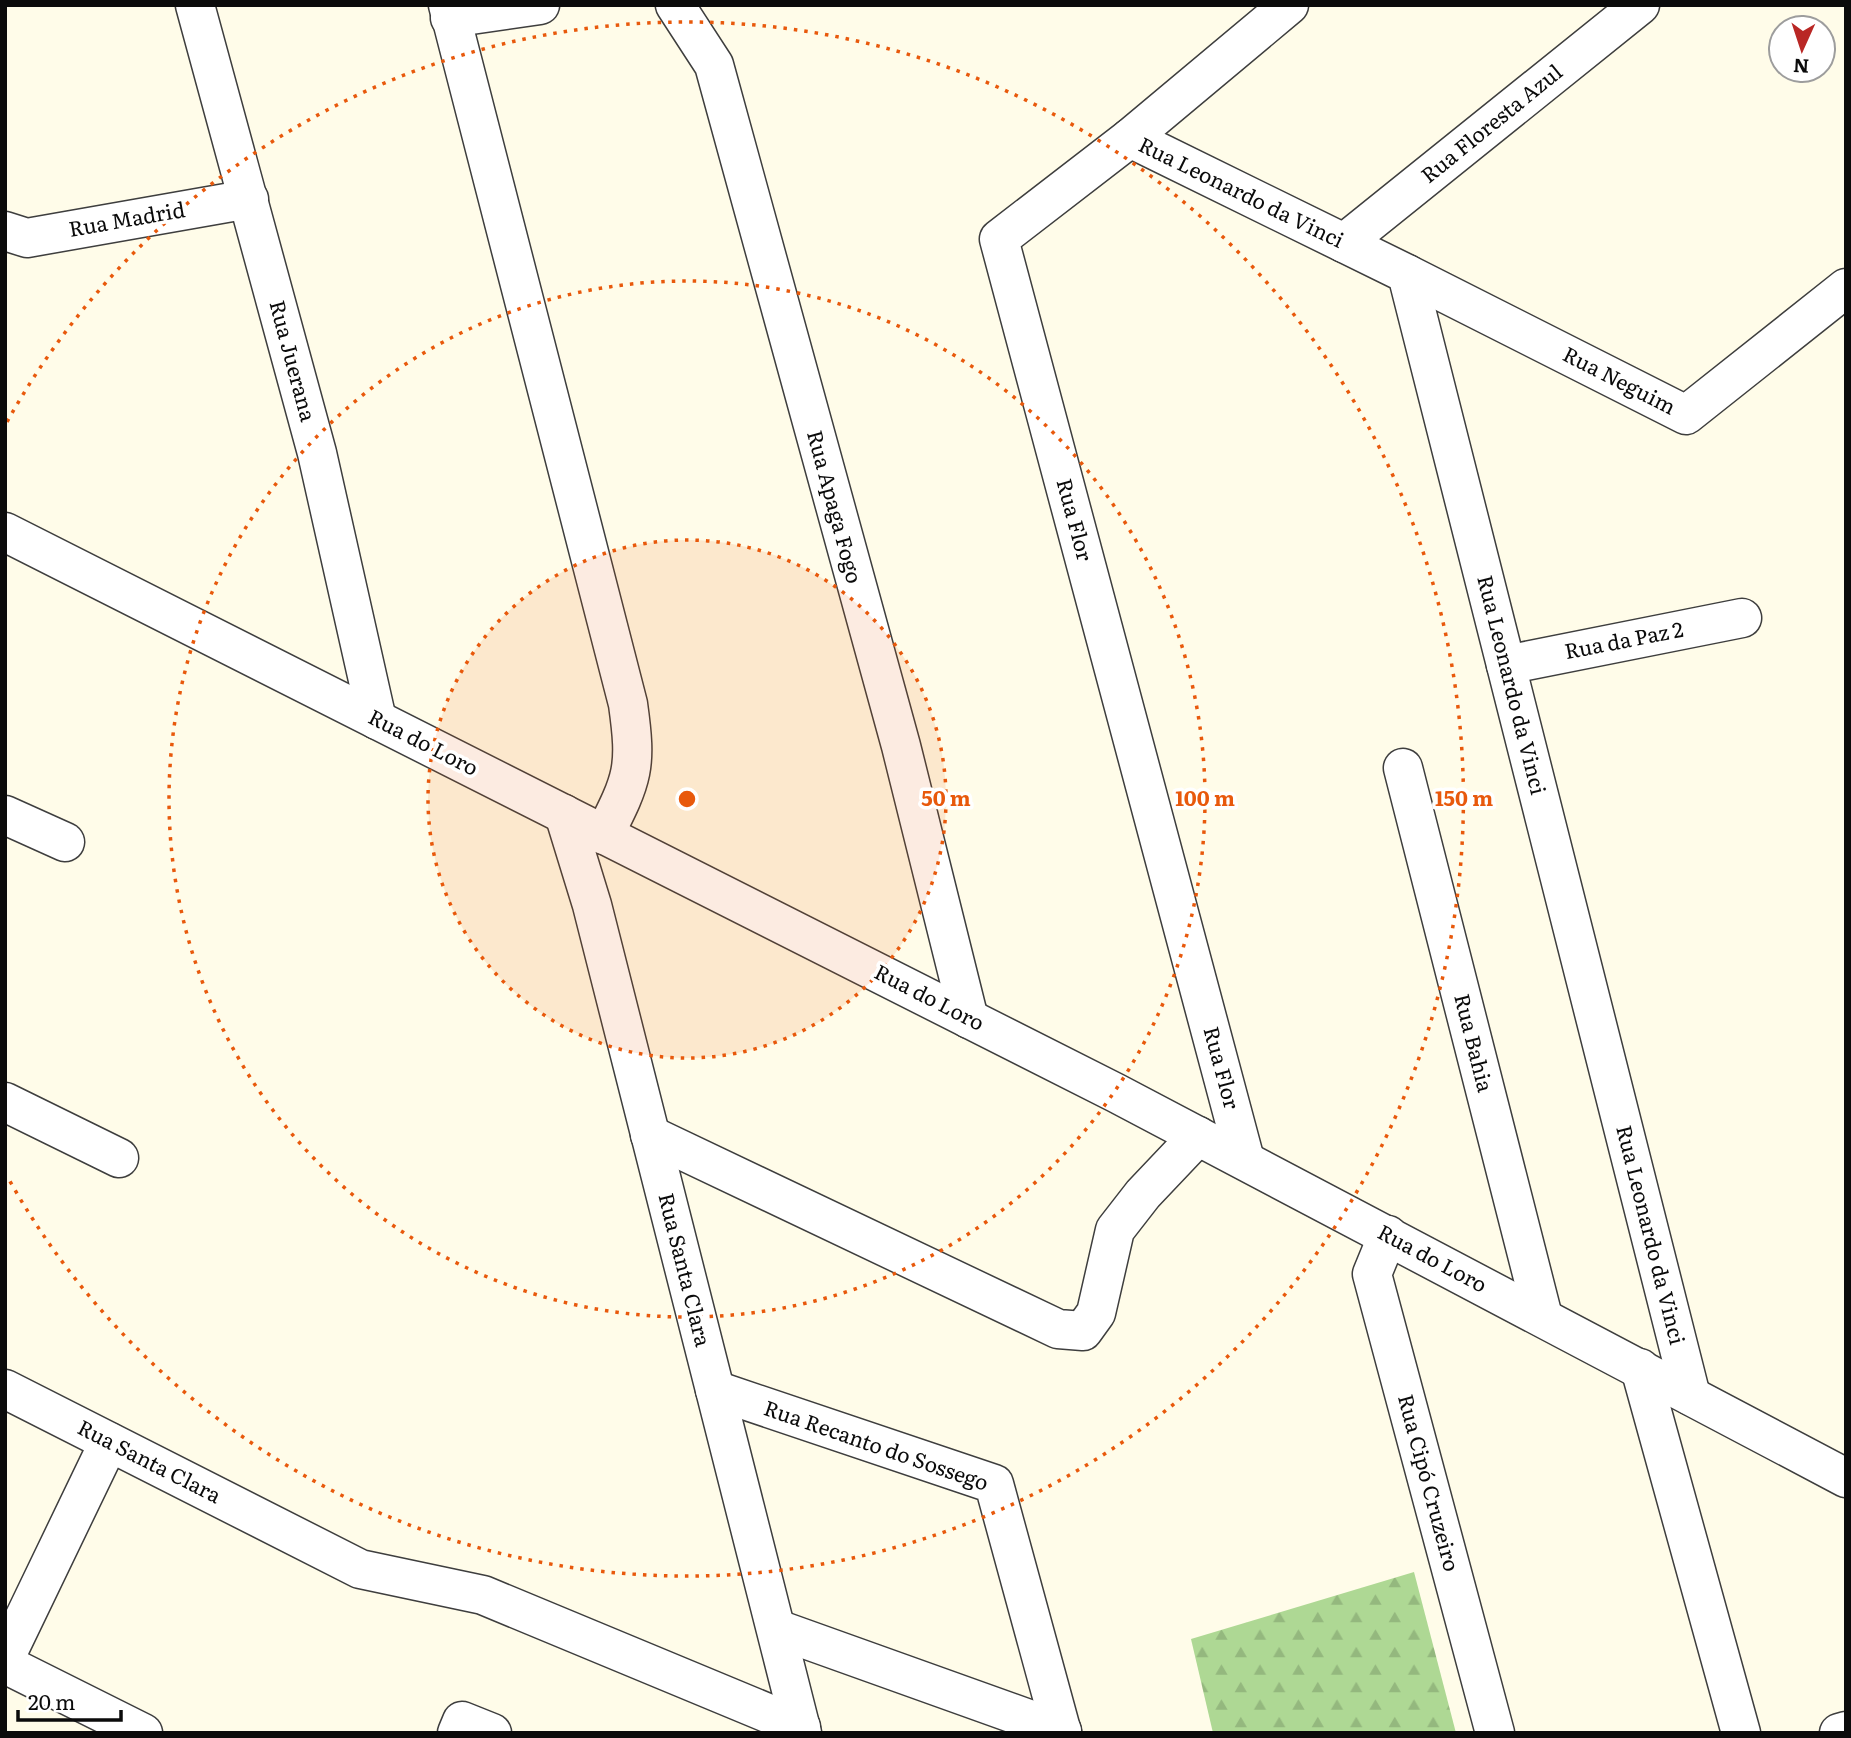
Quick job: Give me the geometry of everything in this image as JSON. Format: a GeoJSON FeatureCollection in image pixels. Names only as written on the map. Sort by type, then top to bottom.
{"type":"FeatureCollection","features":[{"type":"Feature","properties":{"kind":"street","name":"Rua Juerana"},"geometry":{"type":"LineString","coordinates":[[195,5],[317,453],[377,720]]}},
{"type":"Feature","properties":{"kind":"street"},"geometry":{"type":"LineString","coordinates":[[540,5],[449,12],[628,704],[635,752],[628,786],[604,835]]}},
{"type":"Feature","properties":{"kind":"street","name":"Rua Apaga Fogo"},"geometry":{"type":"LineString","coordinates":[[675,5],[714,65],[901,746],[969,1018]]}},
{"type":"Feature","properties":{"kind":"street","name":"Rua Flor"},"geometry":{"type":"LineString","coordinates":[[1245,1160],[999,239],[1130,138],[1289,5]]}},
{"type":"Feature","properties":{"kind":"street","name":"Rua Floresta Azul"},"geometry":{"type":"LineString","coordinates":[[1344,243],[1640,5]]}},
{"type":"Feature","properties":{"kind":"street","name":"Rua Leonardo da Vinci"},"geometry":{"type":"LineString","coordinates":[[1130,138],[1407,274],[1691,1396]]}},
{"type":"Feature","properties":{"kind":"street","name":"Rua Madrid"},"geometry":{"type":"LineString","coordinates":[[5,232],[27,238],[248,199]]}},
{"type":"Feature","properties":{"kind":"street","name":"Rua Neguim"},"geometry":{"type":"LineString","coordinates":[[1407,274],[1686,415],[1846,288]]}},
{"type":"Feature","properties":{"kind":"street","name":"Rua do Loro"},"geometry":{"type":"LineString","coordinates":[[5,532],[969,1018],[1388,1235],[1846,1478]]}},
{"type":"Feature","properties":{"kind":"street","name":"Rua da Paz 2"},"geometry":{"type":"LineString","coordinates":[[1506,665],[1742,618]]}},
{"type":"Feature","properties":{"kind":"street","name":"Rua Bahia"},"geometry":{"type":"LineString","coordinates":[[1403,768],[1543,1317]]}},
{"type":"Feature","properties":{"kind":"street","name":"Rua Santa Clara"},"geometry":{"type":"LineString","coordinates":[[564,814],[592,905],[802,1730]]}},
{"type":"Feature","properties":{"kind":"street"},"geometry":{"type":"LineString","coordinates":[[5,815],[65,842]]}},
{"type":"Feature","properties":{"kind":"street"},"geometry":{"type":"LineString","coordinates":[[5,1102],[119,1158]]}},
{"type":"Feature","properties":{"kind":"street"},"geometry":{"type":"LineString","coordinates":[[650,1135],[1058,1329],[1083,1331],[1097,1313],[1115,1230],[1143,1194],[1198,1136]]}},
{"type":"Feature","properties":{"kind":"street","name":"Rua Cipó Cruzeiro"},"geometry":{"type":"LineString","coordinates":[[1388,1235],[1372,1275],[1495,1733]]}},
{"type":"Feature","properties":{"kind":"street"},"geometry":{"type":"LineString","coordinates":[[1640,1368],[1741,1733]]}},
{"type":"Feature","properties":{"kind":"street","name":"Rua Santa Clara"},"geometry":{"type":"LineString","coordinates":[[5,1389],[359,1569],[483,1595],[802,1730]]}},
{"type":"Feature","properties":{"kind":"street","name":"Rua Recanto do Sossego"},"geometry":{"type":"LineString","coordinates":[[715,1390],[994,1484],[1062,1732]]}},
{"type":"Feature","properties":{"kind":"street"},"geometry":{"type":"LineString","coordinates":[[5,1658],[109,1442]]}},
{"type":"Feature","properties":{"kind":"street"},"geometry":{"type":"LineString","coordinates":[[777,1629],[1062,1732]]}},
{"type":"Feature","properties":{"kind":"street"},"geometry":{"type":"LineString","coordinates":[[5,1664],[143,1733]]}},
{"type":"Feature","properties":{"kind":"street"},"geometry":{"type":"LineString","coordinates":[[457,1733],[462,1721],[492,1733]]}},
{"type":"Feature","properties":{"kind":"street"},"geometry":{"type":"LineString","coordinates":[[1839,1733],[1846,1731]]}},
{"type":"Feature","properties":{"kind":"green space"},"geometry":{"type":"Polygon","coordinates":[[[1414,1572],[1456,1733],[1213,1733],[1191,1639],[1414,1572]]]}}]}
